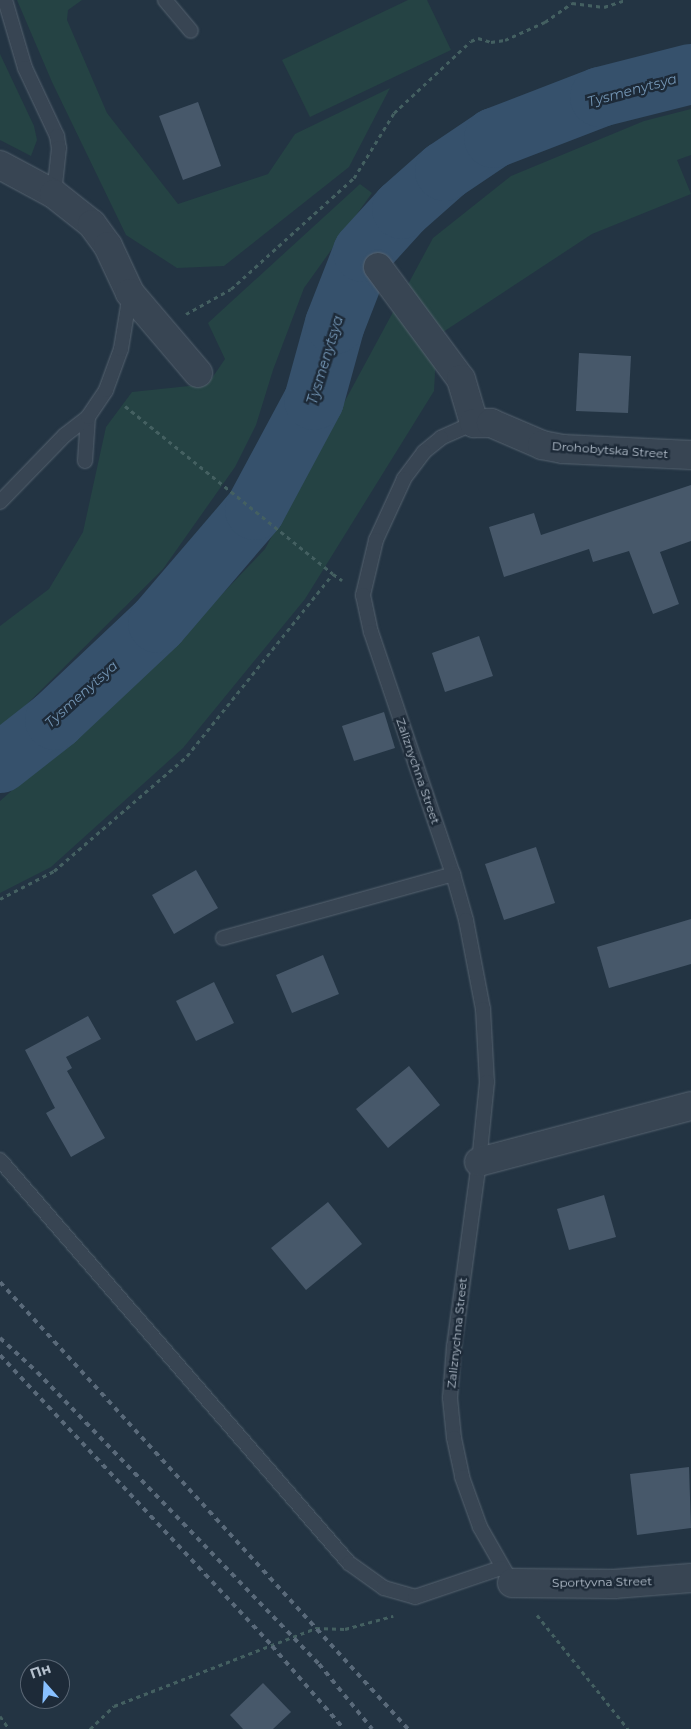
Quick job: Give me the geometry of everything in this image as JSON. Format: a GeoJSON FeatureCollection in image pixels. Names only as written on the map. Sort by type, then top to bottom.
{"type":"FeatureCollection","features":[{"type":"Feature","properties":{"kind":"street"},"geometry":{"type":"LineString","coordinates":[[0,165],[54,194],[92,224],[108,246],[130,293],[198,374]]}},
{"type":"Feature","properties":{"kind":"street"},"geometry":{"type":"LineString","coordinates":[[378,267],[461,379],[474,423]]}},
{"type":"Feature","properties":{"kind":"street","name":"Drohobytska Street"},"geometry":{"type":"LineString","coordinates":[[474,423],[491,423],[542,445],[563,449],[691,455]]}},
{"type":"Feature","properties":{"kind":"street"},"geometry":{"type":"LineString","coordinates":[[479,1162],[691,1106]]}},
{"type":"Feature","properties":{"kind":"street","name":"Sportyvna Street"},"geometry":{"type":"LineString","coordinates":[[507,1575],[614,1584],[691,1578]]}},
{"type":"Feature","properties":{"kind":"lane"},"geometry":{"type":"LineString","coordinates":[[4,0],[25,68],[57,136],[60,148],[54,194]]}},
{"type":"Feature","properties":{"kind":"lane"},"geometry":{"type":"LineString","coordinates":[[165,0],[191,31]]}},
{"type":"Feature","properties":{"kind":"lane"},"geometry":{"type":"LineString","coordinates":[[0,502],[65,435],[88,417],[106,390],[121,349],[130,293]]}},
{"type":"Feature","properties":{"kind":"lane"},"geometry":{"type":"LineString","coordinates":[[85,461],[88,417]]}},
{"type":"Feature","properties":{"kind":"lane","name":"Zaliznychna Street"},"geometry":{"type":"LineString","coordinates":[[474,423],[441,438],[424,452],[404,479],[376,540],[363,595],[371,632],[453,874],[466,920],[483,1009],[486,1082],[479,1162],[454,1346],[450,1398],[454,1438],[462,1477],[480,1527],[507,1575]]}},
{"type":"Feature","properties":{"kind":"lane"},"geometry":{"type":"LineString","coordinates":[[223,938],[453,874]]}},
{"type":"Feature","properties":{"kind":"lane"},"geometry":{"type":"LineString","coordinates":[[0,1160],[349,1563],[384,1588],[415,1597],[507,1575]]}},
{"type":"Feature","properties":{"kind":"path"},"geometry":{"type":"LineString","coordinates":[[159,326],[207,304],[232,289],[354,178],[394,113],[471,41],[478,38],[491,42],[505,40],[545,22],[572,3],[604,7],[626,0]]}},
{"type":"Feature","properties":{"kind":"path"},"geometry":{"type":"LineString","coordinates":[[106,390],[333,574],[363,595]]}},
{"type":"Feature","properties":{"kind":"path"},"geometry":{"type":"LineString","coordinates":[[0,899],[54,871],[187,756],[333,574]]}},
{"type":"Feature","properties":{"kind":"path"},"geometry":{"type":"LineString","coordinates":[[507,1575],[628,1729]]}},
{"type":"Feature","properties":{"kind":"path"},"geometry":{"type":"LineString","coordinates":[[90,1729],[114,1706],[316,1628],[345,1629],[391,1618],[415,1597]]}},
{"type":"Feature","properties":{"kind":"path"},"geometry":{"type":"LineString","coordinates":[[0,1716],[10,1729]]}},
{"type":"Feature","properties":{"kind":"green space"},"geometry":{"type":"Polygon","coordinates":[[[17,0],[82,0],[68,10],[67,20],[107,113],[178,204],[268,174],[295,134],[390,88],[349,167],[224,266],[177,268],[126,235],[52,82],[17,0]]]}},
{"type":"Feature","properties":{"kind":"green space"},"geometry":{"type":"Polygon","coordinates":[[[408,0],[427,0],[451,50],[310,117],[282,60],[408,0]]]}},
{"type":"Feature","properties":{"kind":"green space"},"geometry":{"type":"Polygon","coordinates":[[[0,54],[34,126],[37,140],[31,156],[0,140],[0,54]]]}},
{"type":"Feature","properties":{"kind":"green space"},"geometry":{"type":"Polygon","coordinates":[[[691,109],[691,155],[677,160],[691,194],[592,234],[437,336],[434,391],[305,599],[183,748],[51,867],[0,893],[0,801],[161,658],[265,549],[433,238],[511,176],[644,121],[691,109]]]}},
{"type":"Feature","properties":{"kind":"green space"},"geometry":{"type":"Polygon","coordinates":[[[360,184],[372,193],[304,288],[273,370],[256,425],[235,467],[163,569],[25,706],[0,726],[0,626],[49,589],[83,532],[106,427],[132,392],[208,384],[225,359],[208,323],[360,184]]]}},
{"type":"Feature","properties":{"kind":"building"},"geometry":{"type":"Polygon","coordinates":[[[198,102],[221,166],[183,180],[159,116],[198,102]]]}},
{"type":"Feature","properties":{"kind":"building"},"geometry":{"type":"Polygon","coordinates":[[[579,353],[631,356],[628,413],[576,411],[579,353]]]}},
{"type":"Feature","properties":{"kind":"building"},"geometry":{"type":"Polygon","coordinates":[[[691,485],[691,541],[660,552],[679,604],[653,614],[629,551],[593,562],[589,549],[504,577],[489,527],[534,513],[541,535],[691,485]]]}},
{"type":"Feature","properties":{"kind":"building"},"geometry":{"type":"Polygon","coordinates":[[[479,636],[493,676],[445,692],[432,653],[479,636]]]}},
{"type":"Feature","properties":{"kind":"building"},"geometry":{"type":"Polygon","coordinates":[[[384,712],[395,748],[354,761],[342,726],[384,712]]]}},
{"type":"Feature","properties":{"kind":"building"},"geometry":{"type":"Polygon","coordinates":[[[536,847],[555,903],[504,920],[485,864],[536,847]]]}},
{"type":"Feature","properties":{"kind":"building"},"geometry":{"type":"Polygon","coordinates":[[[196,870],[218,908],[174,934],[152,895],[196,870]]]}},
{"type":"Feature","properties":{"kind":"building"},"geometry":{"type":"Polygon","coordinates":[[[691,919],[691,964],[609,988],[597,947],[691,919]]]}},
{"type":"Feature","properties":{"kind":"building"},"geometry":{"type":"Polygon","coordinates":[[[323,955],[339,994],[292,1013],[276,975],[323,955]]]}},
{"type":"Feature","properties":{"kind":"building"},"geometry":{"type":"Polygon","coordinates":[[[214,982],[234,1023],[196,1041],[176,1001],[214,982]]]}},
{"type":"Feature","properties":{"kind":"building"},"geometry":{"type":"Polygon","coordinates":[[[88,1016],[101,1039],[66,1057],[72,1068],[67,1071],[105,1138],[71,1157],[46,1113],[55,1108],[25,1050],[88,1016]]]}},
{"type":"Feature","properties":{"kind":"building"},"geometry":{"type":"Polygon","coordinates":[[[409,1066],[440,1105],[388,1148],[356,1109],[409,1066]]]}},
{"type":"Feature","properties":{"kind":"building"},"geometry":{"type":"Polygon","coordinates":[[[604,1195],[616,1237],[569,1250],[557,1209],[604,1195]]]}},
{"type":"Feature","properties":{"kind":"building"},"geometry":{"type":"Polygon","coordinates":[[[328,1202],[362,1244],[306,1290],[271,1248],[328,1202]]]}},
{"type":"Feature","properties":{"kind":"building"},"geometry":{"type":"Polygon","coordinates":[[[689,1467],[691,1528],[637,1535],[630,1474],[689,1467]]]}},
{"type":"Feature","properties":{"kind":"building"},"geometry":{"type":"Polygon","coordinates":[[[263,1683],[291,1712],[273,1729],[243,1729],[230,1715],[263,1683]]]}},
{"type":"Feature","properties":{"kind":"waterway","name":"Tysmenytsya"},"geometry":{"type":"LineString","coordinates":[[0,763],[55,720],[158,623],[255,510],[314,400],[335,324],[363,252],[402,209],[445,171],[494,138],[600,97],[691,74]]}},
{"type":"Feature","properties":{"kind":"railway"},"geometry":{"type":"LineString","coordinates":[[0,1282],[408,1729]]}},
{"type":"Feature","properties":{"kind":"railway"},"geometry":{"type":"LineString","coordinates":[[0,1338],[37,1372],[319,1664],[372,1729]]}},
{"type":"Feature","properties":{"kind":"railway"},"geometry":{"type":"LineString","coordinates":[[0,1355],[272,1646],[344,1729]]}}]}
